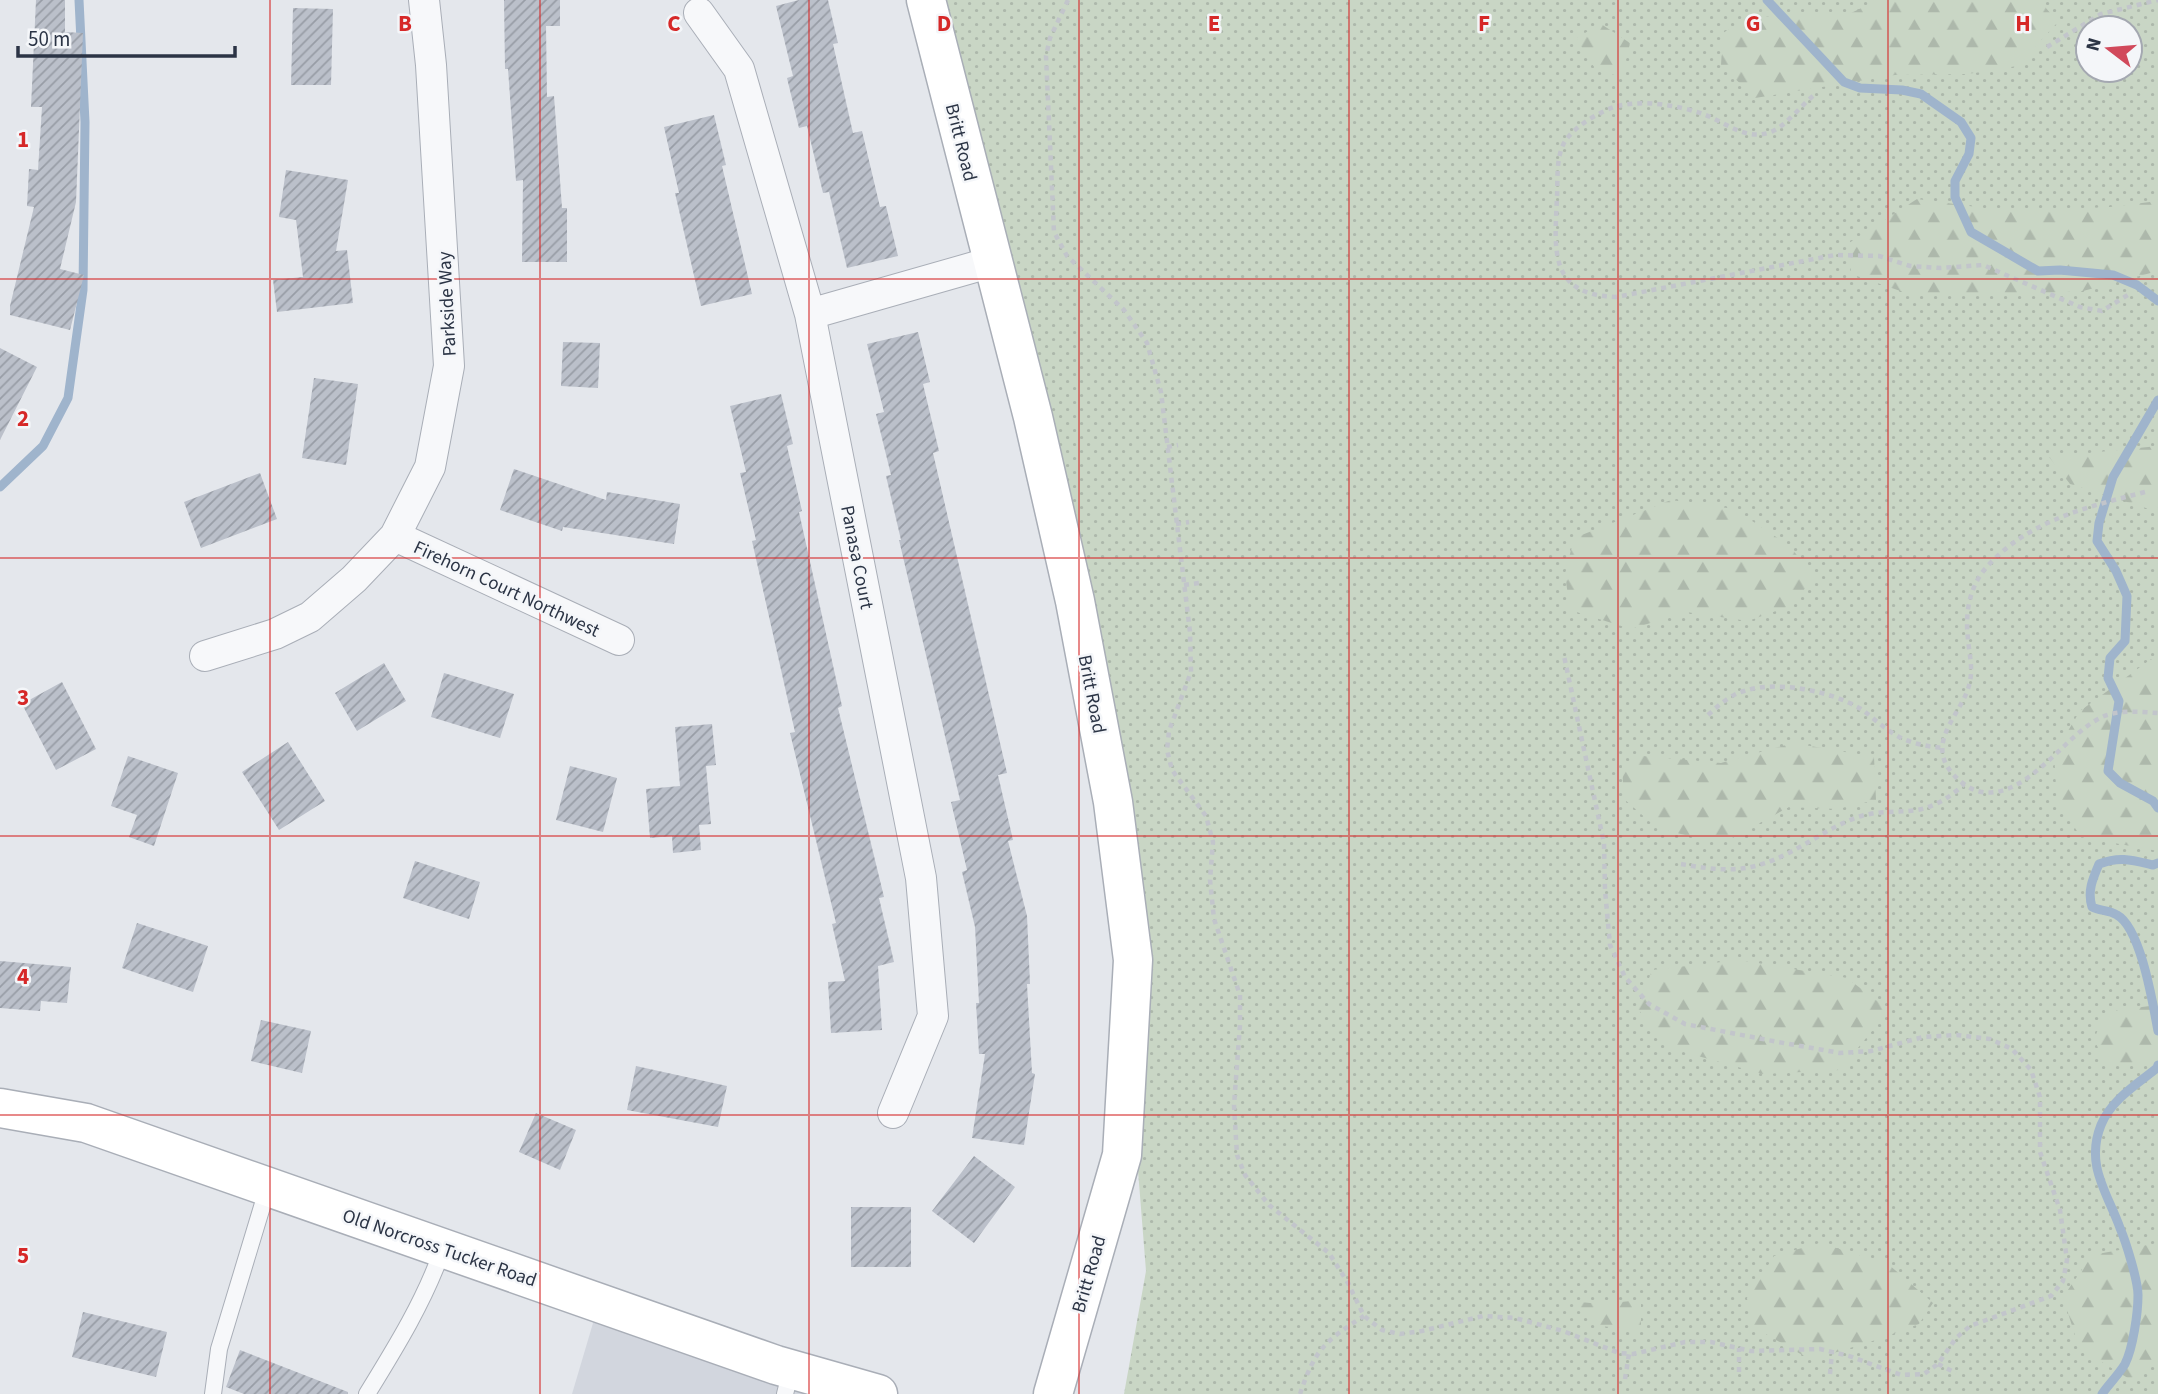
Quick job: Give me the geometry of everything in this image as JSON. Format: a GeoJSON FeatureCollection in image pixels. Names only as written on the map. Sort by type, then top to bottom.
{"type":"FeatureCollection","features":[{"type":"Feature","properties":{"kind":"street","name":"Parkside Way"},"geometry":{"type":"LineString","coordinates":[[205,656],[275,634],[310,617],[354,579],[395,536],[430,467],[449,366],[431,65],[424,0]]}},
{"type":"Feature","properties":{"kind":"street","name":"Britt Road"},"geometry":{"type":"LineString","coordinates":[[926,0],[1033,416],[1075,601],[1114,802],[1133,960],[1122,1155],[1053,1394]]}},
{"type":"Feature","properties":{"kind":"street","name":"Panasa Court"},"geometry":{"type":"LineString","coordinates":[[699,13],[739,69],[810,314],[921,878],[933,1016],[892,1113]]}},
{"type":"Feature","properties":{"kind":"street"},"geometry":{"type":"LineString","coordinates":[[810,314],[992,262]]}},
{"type":"Feature","properties":{"kind":"street","name":"Firehorn Court Northwest"},"geometry":{"type":"LineString","coordinates":[[395,536],[619,640]]}},
{"type":"Feature","properties":{"kind":"street","name":"Old Norcross Tucker Road"},"geometry":{"type":"LineString","coordinates":[[0,1108],[86,1123],[443,1248],[788,1382],[878,1394]]}},
{"type":"Feature","properties":{"kind":"lane"},"geometry":{"type":"LineString","coordinates":[[213,1394],[219,1349],[268,1187]]}},
{"type":"Feature","properties":{"kind":"lane"},"geometry":{"type":"LineString","coordinates":[[367,1394],[432,1279],[443,1248]]}},
{"type":"Feature","properties":{"kind":"path"},"geometry":{"type":"LineString","coordinates":[[1068,0],[1050,38],[1046,56],[1054,232],[1067,256],[1124,310],[1147,343],[1161,392],[1190,632],[1191,672],[1169,731],[1167,750],[1172,770],[1206,816],[1213,842],[1210,880],[1214,919],[1240,995],[1234,1105],[1237,1155],[1245,1175],[1269,1205],[1329,1253],[1364,1316],[1382,1330],[1400,1334],[1483,1316],[1516,1318],[1563,1331],[1603,1348],[1629,1354],[1685,1342],[1712,1342],[1751,1351],[1820,1349],[1849,1356],[1901,1376],[1924,1374],[1938,1364],[1956,1338],[1970,1326],[2050,1296],[2063,1281],[2067,1260],[2060,1210],[2040,1152],[2040,1097],[2031,1070],[2012,1049],[1990,1039],[1957,1035],[1923,1037],[1871,1051],[1840,1053],[1685,1024],[1649,1004],[1625,977],[1610,945],[1604,843],[1564,656]]}},
{"type":"Feature","properties":{"kind":"path"},"geometry":{"type":"LineString","coordinates":[[2047,47],[2101,14],[2158,0]]}},
{"type":"Feature","properties":{"kind":"path"},"geometry":{"type":"LineString","coordinates":[[1813,96],[1774,131],[1757,135],[1739,132],[1706,115],[1660,105],[1612,108],[1588,121],[1569,136],[1562,149],[1558,167],[1555,251],[1559,265],[1568,279],[1583,290],[1599,296],[1616,297],[1835,255],[1879,256],[1910,266],[1941,268],[1983,265],[2080,306],[2102,311],[2131,293]]}},
{"type":"Feature","properties":{"kind":"path"},"geometry":{"type":"LineString","coordinates":[[1167,447],[1178,445]]}},
{"type":"Feature","properties":{"kind":"path"},"geometry":{"type":"LineString","coordinates":[[2145,492],[2087,507],[2040,526],[2003,550],[1975,583],[1968,608],[1971,678],[1968,692],[1944,734],[1942,748],[1948,768],[1964,784],[1983,792],[1999,792],[2016,785],[2045,764],[2102,716],[2127,712],[2158,713]]}},
{"type":"Feature","properties":{"kind":"path"},"geometry":{"type":"LineString","coordinates":[[1176,524],[1189,522]]}},
{"type":"Feature","properties":{"kind":"path"},"geometry":{"type":"LineString","coordinates":[[1184,584],[1199,583]]}},
{"type":"Feature","properties":{"kind":"path"},"geometry":{"type":"LineString","coordinates":[[1708,715],[1726,699],[1745,691],[1765,687],[1802,689],[1832,696],[1860,709],[1910,743],[1942,748]]}},
{"type":"Feature","properties":{"kind":"path"},"geometry":{"type":"LineString","coordinates":[[1681,864],[1717,870],[1751,867],[1788,855],[1827,830],[1858,817],[1879,811],[1918,810],[1937,803],[1964,784]]}},
{"type":"Feature","properties":{"kind":"path"},"geometry":{"type":"LineString","coordinates":[[1300,1394],[1316,1353],[1337,1333],[1364,1316]]}},
{"type":"Feature","properties":{"kind":"path"},"geometry":{"type":"LineString","coordinates":[[1739,1348],[1739,1372]]}},
{"type":"Feature","properties":{"kind":"path"},"geometry":{"type":"LineString","coordinates":[[1830,1374],[1832,1352]]}},
{"type":"Feature","properties":{"kind":"path"},"geometry":{"type":"LineString","coordinates":[[1625,1379],[1629,1354]]}},
{"type":"Feature","properties":{"kind":"path"},"geometry":{"type":"LineString","coordinates":[[1938,1364],[1956,1373]]}},
{"type":"Feature","properties":{"kind":"shaded area"},"geometry":{"type":"Polygon","coordinates":[[[596,1313],[885,1394],[572,1394],[596,1313]]]}},
{"type":"Feature","properties":{"kind":"green space"},"geometry":{"type":"Polygon","coordinates":[[[910,0],[2158,0],[2158,1394],[1124,1394],[1146,1271],[1125,1007],[1072,500],[921,63],[910,0]]]}},
{"type":"Feature","properties":{"kind":"green space"},"geometry":{"type":"Polygon","coordinates":[[[1878,0],[2039,0],[2058,22],[2017,66],[1968,74],[1895,75],[1755,98],[1721,65],[1723,33],[1748,17],[1849,14],[1878,0]]]}},
{"type":"Feature","properties":{"kind":"green space"},"geometry":{"type":"Polygon","coordinates":[[[1601,24],[1630,43],[1622,77],[1596,70],[1576,38],[1601,24]]]}},
{"type":"Feature","properties":{"kind":"green space"},"geometry":{"type":"Polygon","coordinates":[[[1917,199],[2014,212],[2110,207],[2158,201],[2158,271],[2083,291],[1997,296],[1915,296],[1851,274],[1849,243],[1917,199]]]}},
{"type":"Feature","properties":{"kind":"green space"},"geometry":{"type":"Polygon","coordinates":[[[2158,446],[2158,504],[2149,509],[2070,484],[2049,457],[2158,446]]]}},
{"type":"Feature","properties":{"kind":"green space"},"geometry":{"type":"Polygon","coordinates":[[[1671,500],[1734,509],[1790,546],[1814,578],[1790,606],[1748,621],[1686,612],[1631,629],[1570,610],[1565,574],[1574,538],[1671,500]]]}},
{"type":"Feature","properties":{"kind":"green space"},"geometry":{"type":"Polygon","coordinates":[[[2158,654],[2158,851],[2081,837],[2057,801],[2054,754],[2080,711],[2158,654]]]}},
{"type":"Feature","properties":{"kind":"green space"},"geometry":{"type":"Polygon","coordinates":[[[1793,743],[1874,757],[1876,800],[1837,809],[1789,807],[1721,844],[1657,828],[1624,799],[1622,766],[1643,756],[1721,763],[1793,743]]]}},
{"type":"Feature","properties":{"kind":"green space"},"geometry":{"type":"Polygon","coordinates":[[[1739,960],[1847,978],[1889,1010],[1840,1070],[1763,1074],[1669,1048],[1638,1009],[1652,970],[1739,960]]]}},
{"type":"Feature","properties":{"kind":"green space"},"geometry":{"type":"Polygon","coordinates":[[[2158,1005],[2158,1065],[2105,1063],[2094,1039],[2103,1018],[2118,1010],[2158,1005]]]}},
{"type":"Feature","properties":{"kind":"green space"},"geometry":{"type":"Polygon","coordinates":[[[1820,1243],[1888,1264],[1933,1303],[1919,1324],[1811,1360],[1752,1326],[1747,1298],[1774,1256],[1820,1243]]]}},
{"type":"Feature","properties":{"kind":"green space"},"geometry":{"type":"Polygon","coordinates":[[[2158,1243],[2158,1360],[2131,1380],[2079,1348],[2063,1297],[2092,1255],[2158,1243]]]}},
{"type":"Feature","properties":{"kind":"green space"},"geometry":{"type":"Polygon","coordinates":[[[1641,1300],[1641,1330],[1600,1326],[1569,1301],[1601,1304],[1641,1300]]]}},
{"type":"Feature","properties":{"kind":"building"},"geometry":{"type":"Polygon","coordinates":[[[36,0],[65,0],[65,32],[83,33],[76,202],[60,269],[84,275],[70,330],[10,315],[34,207],[27,206],[29,169],[38,170],[42,107],[31,107],[36,0]]]}},
{"type":"Feature","properties":{"kind":"building"},"geometry":{"type":"Polygon","coordinates":[[[504,0],[560,0],[560,26],[546,26],[547,97],[554,96],[562,208],[567,208],[567,262],[522,262],[523,180],[516,181],[508,69],[505,69],[504,0]]]}},
{"type":"Feature","properties":{"kind":"building"},"geometry":{"type":"Polygon","coordinates":[[[799,0],[828,0],[838,43],[833,44],[853,133],[862,131],[880,207],[886,206],[898,256],[847,268],[829,192],[823,193],[807,126],[799,128],[787,78],[793,76],[776,6],[799,0]]]}},
{"type":"Feature","properties":{"kind":"building"},"geometry":{"type":"Polygon","coordinates":[[[293,8],[333,9],[331,85],[291,85],[293,8]]]}},
{"type":"Feature","properties":{"kind":"building"},"geometry":{"type":"Polygon","coordinates":[[[714,115],[726,165],[722,166],[752,294],[701,306],[675,193],[679,193],[664,127],[714,115]]]}},
{"type":"Feature","properties":{"kind":"building"},"geometry":{"type":"Polygon","coordinates":[[[286,170],[348,180],[336,251],[347,250],[353,303],[277,312],[273,280],[303,277],[296,220],[279,217],[286,170]]]}},
{"type":"Feature","properties":{"kind":"building"},"geometry":{"type":"Polygon","coordinates":[[[918,332],[930,382],[923,384],[939,451],[933,453],[1007,773],[998,775],[1013,840],[1008,841],[1027,916],[1030,984],[1027,984],[1032,1073],[1035,1074],[1024,1145],[972,1138],[985,1054],[979,1054],[975,927],[962,872],[967,870],[951,802],[960,800],[899,540],[886,476],[891,475],[876,414],[884,412],[867,344],[918,332]]]}},
{"type":"Feature","properties":{"kind":"building"},"geometry":{"type":"Polygon","coordinates":[[[563,342],[600,343],[598,388],[561,386],[563,342]]]}},
{"type":"Feature","properties":{"kind":"building"},"geometry":{"type":"Polygon","coordinates":[[[0,348],[37,367],[0,440],[0,348]]]}},
{"type":"Feature","properties":{"kind":"building"},"geometry":{"type":"Polygon","coordinates":[[[314,378],[358,384],[346,465],[302,458],[314,378]]]}},
{"type":"Feature","properties":{"kind":"building"},"geometry":{"type":"Polygon","coordinates":[[[781,394],[793,444],[787,446],[802,511],[799,512],[842,706],[838,708],[884,897],[879,898],[894,962],[878,966],[882,1030],[831,1033],[828,982],[845,981],[832,924],[836,923],[790,733],[795,732],[752,541],[756,540],[740,473],[746,472],[730,406],[781,394]]]}},
{"type":"Feature","properties":{"kind":"building"},"geometry":{"type":"Polygon","coordinates":[[[514,469],[606,500],[607,492],[680,504],[674,544],[563,527],[562,531],[500,510],[514,469]]]}},
{"type":"Feature","properties":{"kind":"building"},"geometry":{"type":"Polygon","coordinates":[[[260,473],[277,519],[201,548],[184,502],[260,473]]]}},
{"type":"Feature","properties":{"kind":"building"},"geometry":{"type":"Polygon","coordinates":[[[384,663],[406,701],[357,731],[335,693],[384,663]]]}},
{"type":"Feature","properties":{"kind":"building"},"geometry":{"type":"Polygon","coordinates":[[[444,673],[514,694],[500,738],[431,717],[444,673]]]}},
{"type":"Feature","properties":{"kind":"building"},"geometry":{"type":"Polygon","coordinates":[[[62,682],[96,749],[56,770],[22,704],[62,682]]]}},
{"type":"Feature","properties":{"kind":"building"},"geometry":{"type":"Polygon","coordinates":[[[712,724],[716,765],[706,766],[711,824],[699,825],[701,850],[673,853],[672,836],[650,838],[646,789],[680,786],[675,727],[712,724]]]}},
{"type":"Feature","properties":{"kind":"building"},"geometry":{"type":"Polygon","coordinates":[[[288,742],[325,801],[279,830],[242,772],[288,742]]]}},
{"type":"Feature","properties":{"kind":"building"},"geometry":{"type":"Polygon","coordinates":[[[128,756],[178,773],[154,846],[129,837],[137,815],[111,806],[128,756]]]}},
{"type":"Feature","properties":{"kind":"building"},"geometry":{"type":"Polygon","coordinates":[[[570,766],[617,778],[603,832],[556,820],[570,766]]]}},
{"type":"Feature","properties":{"kind":"building"},"geometry":{"type":"Polygon","coordinates":[[[415,861],[480,882],[469,919],[403,898],[415,861]]]}},
{"type":"Feature","properties":{"kind":"building"},"geometry":{"type":"Polygon","coordinates":[[[137,923],[208,946],[193,992],[122,968],[137,923]]]}},
{"type":"Feature","properties":{"kind":"building"},"geometry":{"type":"Polygon","coordinates":[[[0,961],[71,967],[67,1003],[41,1001],[40,1011],[0,1008],[0,961]]]}},
{"type":"Feature","properties":{"kind":"building"},"geometry":{"type":"Polygon","coordinates":[[[261,1020],[311,1031],[302,1073],[251,1061],[261,1020]]]}},
{"type":"Feature","properties":{"kind":"building"},"geometry":{"type":"Polygon","coordinates":[[[636,1066],[727,1086],[718,1127],[627,1110],[636,1066]]]}},
{"type":"Feature","properties":{"kind":"building"},"geometry":{"type":"Polygon","coordinates":[[[536,1113],[576,1130],[560,1170],[519,1152],[536,1113]]]}},
{"type":"Feature","properties":{"kind":"building"},"geometry":{"type":"Polygon","coordinates":[[[974,1156],[1015,1187],[974,1243],[932,1211],[974,1156]]]}},
{"type":"Feature","properties":{"kind":"building"},"geometry":{"type":"Polygon","coordinates":[[[851,1207],[911,1207],[911,1267],[851,1267],[851,1207]]]}},
{"type":"Feature","properties":{"kind":"building"},"geometry":{"type":"Polygon","coordinates":[[[83,1312],[167,1332],[156,1377],[72,1357],[83,1312]]]}},
{"type":"Feature","properties":{"kind":"building"},"geometry":{"type":"Polygon","coordinates":[[[240,1350],[348,1394],[244,1394],[226,1387],[240,1350]]]}},
{"type":"Feature","properties":{"kind":"waterway"},"geometry":{"type":"LineString","coordinates":[[0,487],[43,446],[68,398],[83,290],[85,122],[79,0]]}},
{"type":"Feature","properties":{"kind":"waterway"},"geometry":{"type":"LineString","coordinates":[[1767,0],[1844,82],[1860,88],[1902,90],[1921,94],[1961,122],[1971,138],[1969,154],[1955,181],[1955,197],[1971,232],[2038,271],[2060,270],[2113,275],[2137,285],[2158,301]]}},
{"type":"Feature","properties":{"kind":"waterway"},"geometry":{"type":"LineString","coordinates":[[2158,400],[2113,477],[2099,523],[2097,541],[2116,571],[2127,596],[2125,641],[2110,658],[2108,678],[2119,701],[2108,771],[2120,783],[2153,801],[2158,808]]}},
{"type":"Feature","properties":{"kind":"waterway"},"geometry":{"type":"LineString","coordinates":[[2158,863],[2153,865],[2120,859],[2099,864],[2090,890],[2092,907],[2117,915],[2133,935],[2145,968],[2158,1031]]}},
{"type":"Feature","properties":{"kind":"waterway"},"geometry":{"type":"LineString","coordinates":[[2102,1394],[2123,1368],[2128,1357],[2138,1295],[2125,1242],[2100,1178],[2095,1153],[2097,1139],[2105,1116],[2111,1108],[2158,1065]]}}]}
